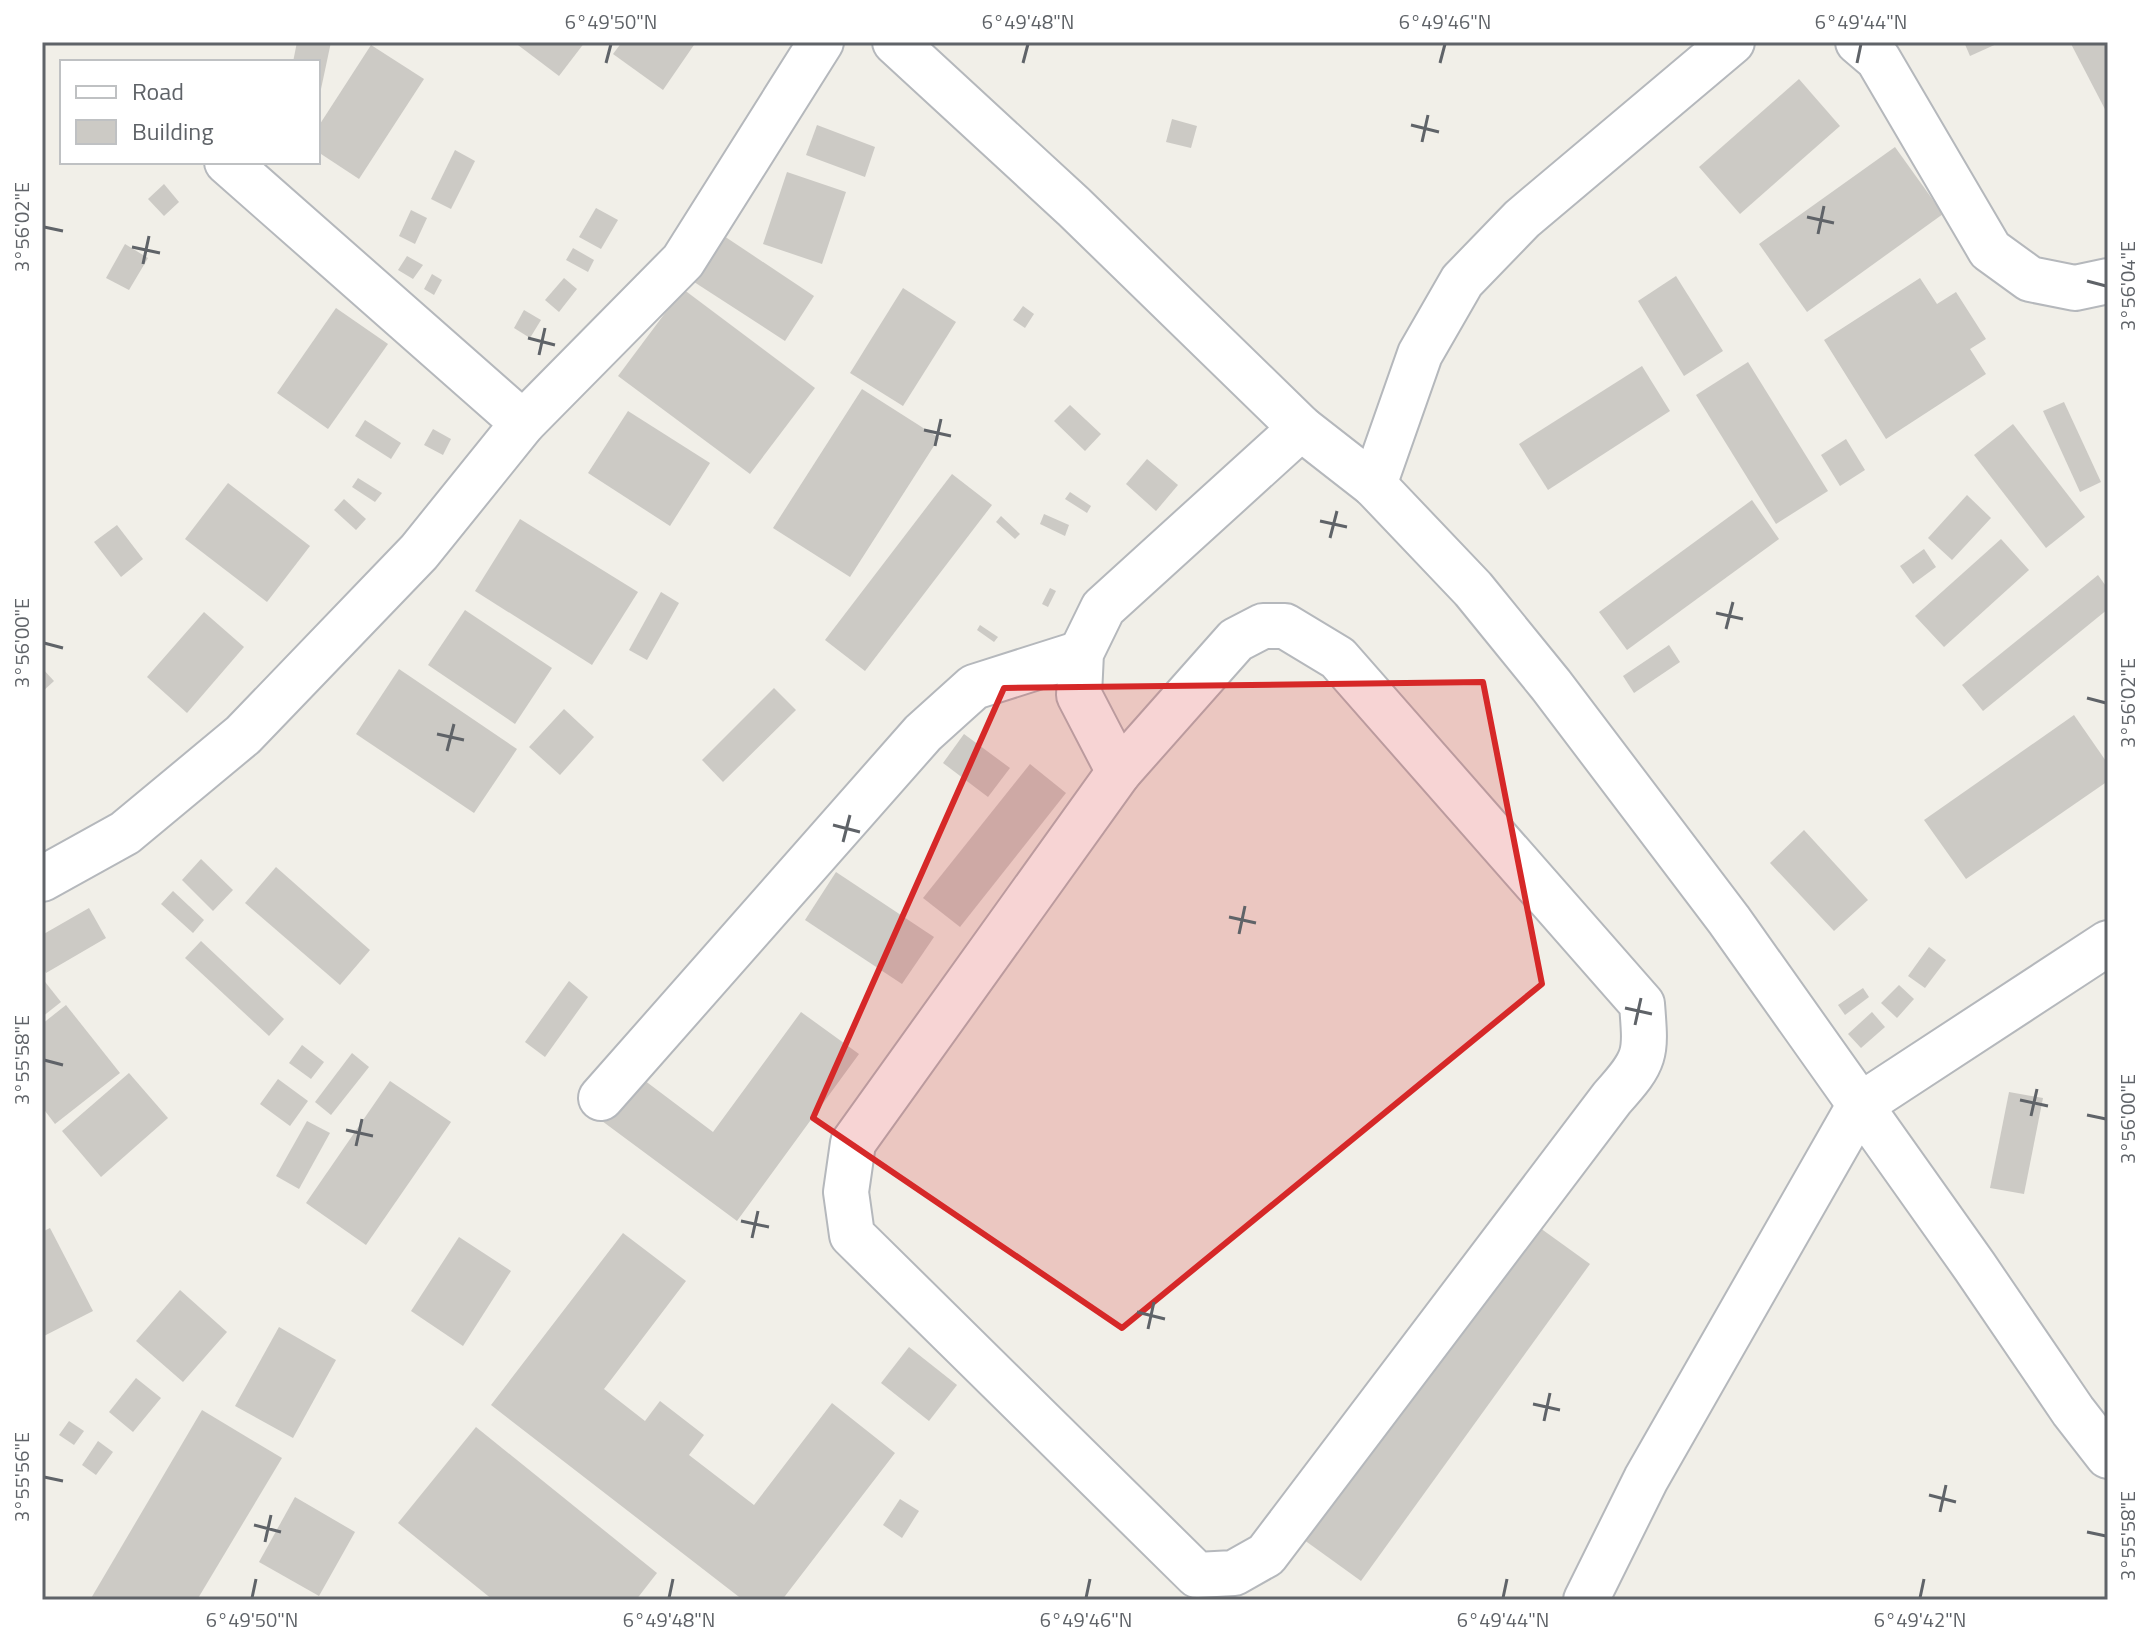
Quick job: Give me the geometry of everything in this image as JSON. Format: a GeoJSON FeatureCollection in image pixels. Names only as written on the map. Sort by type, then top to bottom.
{"type":"FeatureCollection","features":[{"type":"Feature","properties":{"kind":"street"},"geometry":{"type":"LineString","coordinates":[[42,879],[125,833],[243,735],[419,552],[523,423],[683,261],[821,42]]}},
{"type":"Feature","properties":{"kind":"street"},"geometry":{"type":"LineString","coordinates":[[895,42],[1074,207],[1301,428],[1374,485],[1473,589],[1551,685],[1729,920],[2073,1411],[2108,1456]]}},
{"type":"Feature","properties":{"kind":"street"},"geometry":{"type":"LineString","coordinates":[[1374,485],[1420,354],[1462,281],[1522,219],[1732,42]]}},
{"type":"Feature","properties":{"kind":"street"},"geometry":{"type":"LineString","coordinates":[[1858,42],[1878,59],[1990,250],[2030,279],[2075,288],[2108,281]]}},
{"type":"Feature","properties":{"kind":"street"},"geometry":{"type":"LineString","coordinates":[[229,164],[523,423]]}},
{"type":"Feature","properties":{"kind":"street"},"geometry":{"type":"LineString","coordinates":[[1119,772],[1079,695],[1081,653],[1103,608],[1301,428]]}},
{"type":"Feature","properties":{"kind":"street"},"geometry":{"type":"LineString","coordinates":[[1263,626],[1285,626],[1338,658],[1642,1004],[1645,1048],[1633,1074],[1266,1555],[1234,1573],[1197,1575],[852,1235],[846,1192],[853,1143],[1119,772],[1236,640],[1263,626]]}},
{"type":"Feature","properties":{"kind":"street"},"geometry":{"type":"LineString","coordinates":[[601,1098],[923,733],[974,687],[1081,653]]}},
{"type":"Feature","properties":{"kind":"street"},"geometry":{"type":"LineString","coordinates":[[1586,1600],[1646,1479],[1859,1106],[2108,943]]}},
{"type":"Feature","properties":{"kind":"highlighted area"},"geometry":{"type":"Polygon","coordinates":[[[1483,682],[1542,984],[1122,1328],[813,1118],[1004,688],[1483,682]]]}},
{"type":"Feature","properties":{"kind":"building"},"geometry":{"type":"Polygon","coordinates":[[[297,42],[331,42],[321,89],[320,60],[293,60],[297,42]]]}},
{"type":"Feature","properties":{"kind":"building"},"geometry":{"type":"Polygon","coordinates":[[[514,42],[585,42],[559,76],[514,42]]]}},
{"type":"Feature","properties":{"kind":"building"},"geometry":{"type":"Polygon","coordinates":[[[622,42],[696,42],[663,90],[613,54],[622,42]]]}},
{"type":"Feature","properties":{"kind":"building"},"geometry":{"type":"Polygon","coordinates":[[[1964,42],[2001,42],[1970,56],[1964,42]]]}},
{"type":"Feature","properties":{"kind":"building"},"geometry":{"type":"Polygon","coordinates":[[[2070,42],[2108,42],[2108,115],[2070,42]]]}},
{"type":"Feature","properties":{"kind":"building"},"geometry":{"type":"Polygon","coordinates":[[[371,45],[424,79],[359,179],[320,153],[320,124],[371,45]]]}},
{"type":"Feature","properties":{"kind":"building"},"geometry":{"type":"Polygon","coordinates":[[[1799,79],[1840,126],[1740,214],[1699,167],[1799,79]]]}},
{"type":"Feature","properties":{"kind":"building"},"geometry":{"type":"Polygon","coordinates":[[[1172,119],[1197,126],[1191,148],[1166,142],[1172,119]]]}},
{"type":"Feature","properties":{"kind":"building"},"geometry":{"type":"Polygon","coordinates":[[[817,125],[875,147],[865,177],[806,155],[817,125]]]}},
{"type":"Feature","properties":{"kind":"building"},"geometry":{"type":"Polygon","coordinates":[[[1895,147],[1943,214],[1807,312],[1759,244],[1895,147]]]}},
{"type":"Feature","properties":{"kind":"building"},"geometry":{"type":"Polygon","coordinates":[[[455,150],[475,161],[451,209],[431,199],[455,150]]]}},
{"type":"Feature","properties":{"kind":"building"},"geometry":{"type":"Polygon","coordinates":[[[787,172],[846,192],[822,264],[763,244],[787,172]]]}},
{"type":"Feature","properties":{"kind":"building"},"geometry":{"type":"Polygon","coordinates":[[[164,184],[179,202],[164,216],[148,199],[164,184]]]}},
{"type":"Feature","properties":{"kind":"building"},"geometry":{"type":"Polygon","coordinates":[[[596,208],[618,220],[601,249],[579,237],[596,208]]]}},
{"type":"Feature","properties":{"kind":"building"},"geometry":{"type":"Polygon","coordinates":[[[411,210],[427,218],[415,244],[399,236],[411,210]]]}},
{"type":"Feature","properties":{"kind":"building"},"geometry":{"type":"Polygon","coordinates":[[[721,234],[814,296],[785,341],[691,280],[721,234]]]}},
{"type":"Feature","properties":{"kind":"building"},"geometry":{"type":"Polygon","coordinates":[[[125,244],[148,258],[129,290],[106,278],[125,244]]]}},
{"type":"Feature","properties":{"kind":"building"},"geometry":{"type":"Polygon","coordinates":[[[573,248],[594,260],[588,272],[566,260],[573,248]]]}},
{"type":"Feature","properties":{"kind":"building"},"geometry":{"type":"Polygon","coordinates":[[[407,256],[423,265],[413,279],[398,270],[407,256]]]}},
{"type":"Feature","properties":{"kind":"building"},"geometry":{"type":"Polygon","coordinates":[[[432,274],[442,280],[434,295],[424,289],[432,274]]]}},
{"type":"Feature","properties":{"kind":"building"},"geometry":{"type":"Polygon","coordinates":[[[1676,276],[1723,351],[1684,376],[1638,301],[1676,276]]]}},
{"type":"Feature","properties":{"kind":"building"},"geometry":{"type":"Polygon","coordinates":[[[564,278],[577,289],[559,312],[545,300],[564,278]]]}},
{"type":"Feature","properties":{"kind":"building"},"geometry":{"type":"Polygon","coordinates":[[[1920,278],[1937,304],[1956,292],[1986,339],[1970,349],[1986,374],[1886,439],[1824,340],[1920,278]]]}},
{"type":"Feature","properties":{"kind":"building"},"geometry":{"type":"Polygon","coordinates":[[[903,288],[956,322],[903,406],[850,373],[903,288]]]}},
{"type":"Feature","properties":{"kind":"building"},"geometry":{"type":"Polygon","coordinates":[[[683,289],[815,388],[750,474],[618,376],[683,289]]]}},
{"type":"Feature","properties":{"kind":"building"},"geometry":{"type":"Polygon","coordinates":[[[1023,306],[1034,314],[1025,328],[1013,320],[1023,306]]]}},
{"type":"Feature","properties":{"kind":"building"},"geometry":{"type":"Polygon","coordinates":[[[336,308],[388,344],[328,429],[277,393],[336,308]]]}},
{"type":"Feature","properties":{"kind":"building"},"geometry":{"type":"Polygon","coordinates":[[[524,310],[541,320],[530,338],[514,328],[524,310]]]}},
{"type":"Feature","properties":{"kind":"building"},"geometry":{"type":"Polygon","coordinates":[[[1748,362],[1828,491],[1776,524],[1696,395],[1748,362]]]}},
{"type":"Feature","properties":{"kind":"building"},"geometry":{"type":"Polygon","coordinates":[[[1642,366],[1670,411],[1548,490],[1519,444],[1642,366]]]}},
{"type":"Feature","properties":{"kind":"building"},"geometry":{"type":"Polygon","coordinates":[[[862,389],[939,438],[850,577],[773,528],[862,389]]]}},
{"type":"Feature","properties":{"kind":"building"},"geometry":{"type":"Polygon","coordinates":[[[2064,402],[2101,482],[2080,492],[2043,411],[2064,402]]]}},
{"type":"Feature","properties":{"kind":"building"},"geometry":{"type":"Polygon","coordinates":[[[1070,405],[1101,434],[1085,451],[1054,421],[1070,405]]]}},
{"type":"Feature","properties":{"kind":"building"},"geometry":{"type":"Polygon","coordinates":[[[628,411],[710,463],[670,526],[588,473],[628,411]]]}},
{"type":"Feature","properties":{"kind":"building"},"geometry":{"type":"Polygon","coordinates":[[[365,420],[401,443],[391,459],[355,436],[365,420]]]}},
{"type":"Feature","properties":{"kind":"building"},"geometry":{"type":"Polygon","coordinates":[[[2013,424],[2085,517],[2046,548],[1974,455],[2013,424]]]}},
{"type":"Feature","properties":{"kind":"building"},"geometry":{"type":"Polygon","coordinates":[[[433,429],[451,439],[443,455],[424,445],[433,429]]]}},
{"type":"Feature","properties":{"kind":"building"},"geometry":{"type":"Polygon","coordinates":[[[1846,439],[1865,470],[1840,486],[1821,455],[1846,439]]]}},
{"type":"Feature","properties":{"kind":"building"},"geometry":{"type":"Polygon","coordinates":[[[1147,459],[1178,485],[1156,511],[1126,484],[1147,459]]]}},
{"type":"Feature","properties":{"kind":"building"},"geometry":{"type":"Polygon","coordinates":[[[952,474],[992,505],[865,671],[825,640],[952,474]]]}},
{"type":"Feature","properties":{"kind":"building"},"geometry":{"type":"Polygon","coordinates":[[[358,478],[382,493],[375,502],[352,487],[358,478]]]}},
{"type":"Feature","properties":{"kind":"building"},"geometry":{"type":"Polygon","coordinates":[[[228,483],[310,546],[267,602],[185,539],[228,483]]]}},
{"type":"Feature","properties":{"kind":"building"},"geometry":{"type":"Polygon","coordinates":[[[1070,492],[1091,506],[1087,513],[1065,499],[1070,492]]]}},
{"type":"Feature","properties":{"kind":"building"},"geometry":{"type":"Polygon","coordinates":[[[1967,495],[1991,518],[1952,560],[1928,538],[1967,495]]]}},
{"type":"Feature","properties":{"kind":"building"},"geometry":{"type":"Polygon","coordinates":[[[344,499],[366,519],[356,530],[334,510],[344,499]]]}},
{"type":"Feature","properties":{"kind":"building"},"geometry":{"type":"Polygon","coordinates":[[[1752,500],[1779,539],[1627,650],[1599,612],[1752,500]]]}},
{"type":"Feature","properties":{"kind":"building"},"geometry":{"type":"Polygon","coordinates":[[[1044,514],[1069,525],[1065,536],[1040,524],[1044,514]]]}},
{"type":"Feature","properties":{"kind":"building"},"geometry":{"type":"Polygon","coordinates":[[[1001,516],[1020,534],[1015,539],[996,522],[1001,516]]]}},
{"type":"Feature","properties":{"kind":"building"},"geometry":{"type":"Polygon","coordinates":[[[520,519],[638,592],[592,665],[475,591],[520,519]]]}},
{"type":"Feature","properties":{"kind":"building"},"geometry":{"type":"Polygon","coordinates":[[[117,525],[143,559],[121,577],[94,542],[117,525]]]}},
{"type":"Feature","properties":{"kind":"building"},"geometry":{"type":"Polygon","coordinates":[[[2001,539],[2029,570],[1944,647],[1915,616],[2001,539]]]}},
{"type":"Feature","properties":{"kind":"building"},"geometry":{"type":"Polygon","coordinates":[[[1924,549],[1936,567],[1913,584],[1900,566],[1924,549]]]}},
{"type":"Feature","properties":{"kind":"building"},"geometry":{"type":"Polygon","coordinates":[[[2098,575],[2108,589],[2108,609],[1983,711],[1962,685],[2098,575]]]}},
{"type":"Feature","properties":{"kind":"building"},"geometry":{"type":"Polygon","coordinates":[[[1050,588],[1056,591],[1048,607],[1042,604],[1050,588]]]}},
{"type":"Feature","properties":{"kind":"building"},"geometry":{"type":"Polygon","coordinates":[[[661,592],[679,603],[647,660],[629,650],[661,592]]]}},
{"type":"Feature","properties":{"kind":"building"},"geometry":{"type":"Polygon","coordinates":[[[465,610],[552,668],[515,724],[428,665],[465,610]]]}},
{"type":"Feature","properties":{"kind":"building"},"geometry":{"type":"Polygon","coordinates":[[[204,612],[244,647],[187,713],[147,677],[204,612]]]}},
{"type":"Feature","properties":{"kind":"building"},"geometry":{"type":"Polygon","coordinates":[[[980,625],[998,637],[994,642],[977,630],[980,625]]]}},
{"type":"Feature","properties":{"kind":"building"},"geometry":{"type":"Polygon","coordinates":[[[1669,645],[1680,662],[1634,693],[1623,676],[1669,645]]]}},
{"type":"Feature","properties":{"kind":"building"},"geometry":{"type":"Polygon","coordinates":[[[42,668],[54,681],[42,692],[42,668]]]}},
{"type":"Feature","properties":{"kind":"building"},"geometry":{"type":"Polygon","coordinates":[[[399,669],[517,749],[474,813],[356,734],[399,669]]]}},
{"type":"Feature","properties":{"kind":"building"},"geometry":{"type":"Polygon","coordinates":[[[774,688],[796,710],[723,782],[702,760],[774,688]]]}},
{"type":"Feature","properties":{"kind":"building"},"geometry":{"type":"Polygon","coordinates":[[[564,709],[594,737],[560,775],[529,747],[564,709]]]}},
{"type":"Feature","properties":{"kind":"building"},"geometry":{"type":"Polygon","coordinates":[[[2074,715],[2108,764],[2108,781],[1966,879],[1924,820],[2074,715]]]}},
{"type":"Feature","properties":{"kind":"building"},"geometry":{"type":"Polygon","coordinates":[[[964,734],[1010,768],[988,797],[943,763],[964,734]]]}},
{"type":"Feature","properties":{"kind":"building"},"geometry":{"type":"Polygon","coordinates":[[[1030,764],[1066,793],[960,927],[923,898],[1030,764]]]}},
{"type":"Feature","properties":{"kind":"building"},"geometry":{"type":"Polygon","coordinates":[[[1804,830],[1868,900],[1834,931],[1770,863],[1804,830]]]}},
{"type":"Feature","properties":{"kind":"building"},"geometry":{"type":"Polygon","coordinates":[[[201,859],[233,890],[213,911],[182,880],[201,859]]]}},
{"type":"Feature","properties":{"kind":"building"},"geometry":{"type":"Polygon","coordinates":[[[276,867],[370,950],[340,985],[245,903],[276,867]]]}},
{"type":"Feature","properties":{"kind":"building"},"geometry":{"type":"Polygon","coordinates":[[[836,872],[934,937],[902,984],[805,920],[836,872]]]}},
{"type":"Feature","properties":{"kind":"building"},"geometry":{"type":"Polygon","coordinates":[[[173,891],[204,920],[193,933],[161,904],[173,891]]]}},
{"type":"Feature","properties":{"kind":"building"},"geometry":{"type":"Polygon","coordinates":[[[89,908],[106,938],[46,973],[42,965],[42,935],[89,908]]]}},
{"type":"Feature","properties":{"kind":"building"},"geometry":{"type":"Polygon","coordinates":[[[201,941],[284,1019],[269,1036],[185,958],[201,941]]]}},
{"type":"Feature","properties":{"kind":"building"},"geometry":{"type":"Polygon","coordinates":[[[1929,947],[1946,960],[1925,988],[1908,976],[1929,947]]]}},
{"type":"Feature","properties":{"kind":"building"},"geometry":{"type":"Polygon","coordinates":[[[42,978],[61,1002],[42,1017],[42,978]]]}},
{"type":"Feature","properties":{"kind":"building"},"geometry":{"type":"Polygon","coordinates":[[[569,981],[588,997],[545,1057],[525,1042],[569,981]]]}},
{"type":"Feature","properties":{"kind":"building"},"geometry":{"type":"Polygon","coordinates":[[[1899,985],[1914,999],[1897,1018],[1881,1003],[1899,985]]]}},
{"type":"Feature","properties":{"kind":"building"},"geometry":{"type":"Polygon","coordinates":[[[1863,988],[1869,997],[1845,1015],[1838,1005],[1863,988]]]}},
{"type":"Feature","properties":{"kind":"building"},"geometry":{"type":"Polygon","coordinates":[[[66,1005],[120,1073],[55,1124],[42,1107],[42,1024],[66,1005]]]}},
{"type":"Feature","properties":{"kind":"building"},"geometry":{"type":"Polygon","coordinates":[[[801,1012],[859,1054],[737,1221],[602,1121],[636,1074],[713,1132],[801,1012]]]}},
{"type":"Feature","properties":{"kind":"building"},"geometry":{"type":"Polygon","coordinates":[[[1872,1012],[1885,1027],[1861,1048],[1848,1034],[1872,1012]]]}},
{"type":"Feature","properties":{"kind":"building"},"geometry":{"type":"Polygon","coordinates":[[[302,1045],[324,1062],[311,1079],[289,1063],[302,1045]]]}},
{"type":"Feature","properties":{"kind":"building"},"geometry":{"type":"Polygon","coordinates":[[[352,1053],[369,1067],[331,1115],[315,1102],[352,1053]]]}},
{"type":"Feature","properties":{"kind":"building"},"geometry":{"type":"Polygon","coordinates":[[[129,1073],[168,1118],[101,1177],[62,1131],[129,1073]]]}},
{"type":"Feature","properties":{"kind":"building"},"geometry":{"type":"Polygon","coordinates":[[[278,1079],[308,1101],[290,1126],[260,1104],[278,1079]]]}},
{"type":"Feature","properties":{"kind":"building"},"geometry":{"type":"Polygon","coordinates":[[[390,1081],[451,1122],[366,1245],[306,1203],[390,1081]]]}},
{"type":"Feature","properties":{"kind":"building"},"geometry":{"type":"Polygon","coordinates":[[[2009,1092],[2043,1098],[2024,1194],[1990,1188],[2009,1092]]]}},
{"type":"Feature","properties":{"kind":"building"},"geometry":{"type":"Polygon","coordinates":[[[307,1121],[330,1133],[299,1189],[276,1176],[307,1121]]]}},
{"type":"Feature","properties":{"kind":"building"},"geometry":{"type":"Polygon","coordinates":[[[1529,1220],[1590,1264],[1361,1581],[1300,1537],[1529,1220]]]}},
{"type":"Feature","properties":{"kind":"building"},"geometry":{"type":"Polygon","coordinates":[[[50,1228],[93,1311],[42,1337],[42,1232],[50,1228]]]}},
{"type":"Feature","properties":{"kind":"building"},"geometry":{"type":"Polygon","coordinates":[[[623,1233],[686,1281],[604,1389],[645,1421],[660,1401],[704,1435],[689,1455],[754,1505],[832,1403],[895,1453],[782,1600],[743,1600],[491,1405],[623,1233]]]}},
{"type":"Feature","properties":{"kind":"building"},"geometry":{"type":"Polygon","coordinates":[[[459,1237],[511,1271],[463,1346],[411,1311],[459,1237]]]}},
{"type":"Feature","properties":{"kind":"building"},"geometry":{"type":"Polygon","coordinates":[[[180,1290],[227,1332],[183,1382],[136,1341],[180,1290]]]}},
{"type":"Feature","properties":{"kind":"building"},"geometry":{"type":"Polygon","coordinates":[[[279,1327],[336,1360],[293,1438],[235,1406],[279,1327]]]}},
{"type":"Feature","properties":{"kind":"building"},"geometry":{"type":"Polygon","coordinates":[[[909,1347],[957,1385],[929,1421],[881,1383],[909,1347]]]}},
{"type":"Feature","properties":{"kind":"building"},"geometry":{"type":"Polygon","coordinates":[[[136,1378],[161,1398],[133,1432],[109,1412],[136,1378]]]}},
{"type":"Feature","properties":{"kind":"building"},"geometry":{"type":"Polygon","coordinates":[[[202,1410],[282,1458],[197,1600],[90,1600],[202,1410]]]}},
{"type":"Feature","properties":{"kind":"building"},"geometry":{"type":"Polygon","coordinates":[[[69,1421],[84,1431],[74,1445],[59,1435],[69,1421]]]}},
{"type":"Feature","properties":{"kind":"building"},"geometry":{"type":"Polygon","coordinates":[[[476,1427],[657,1573],[636,1600],[493,1600],[398,1523],[476,1427]]]}},
{"type":"Feature","properties":{"kind":"building"},"geometry":{"type":"Polygon","coordinates":[[[98,1441],[113,1452],[96,1475],[82,1465],[98,1441]]]}},
{"type":"Feature","properties":{"kind":"building"},"geometry":{"type":"Polygon","coordinates":[[[295,1497],[355,1532],[319,1596],[259,1562],[295,1497]]]}},
{"type":"Feature","properties":{"kind":"building"},"geometry":{"type":"Polygon","coordinates":[[[900,1499],[919,1511],[902,1538],[883,1525],[900,1499]]]}}]}
